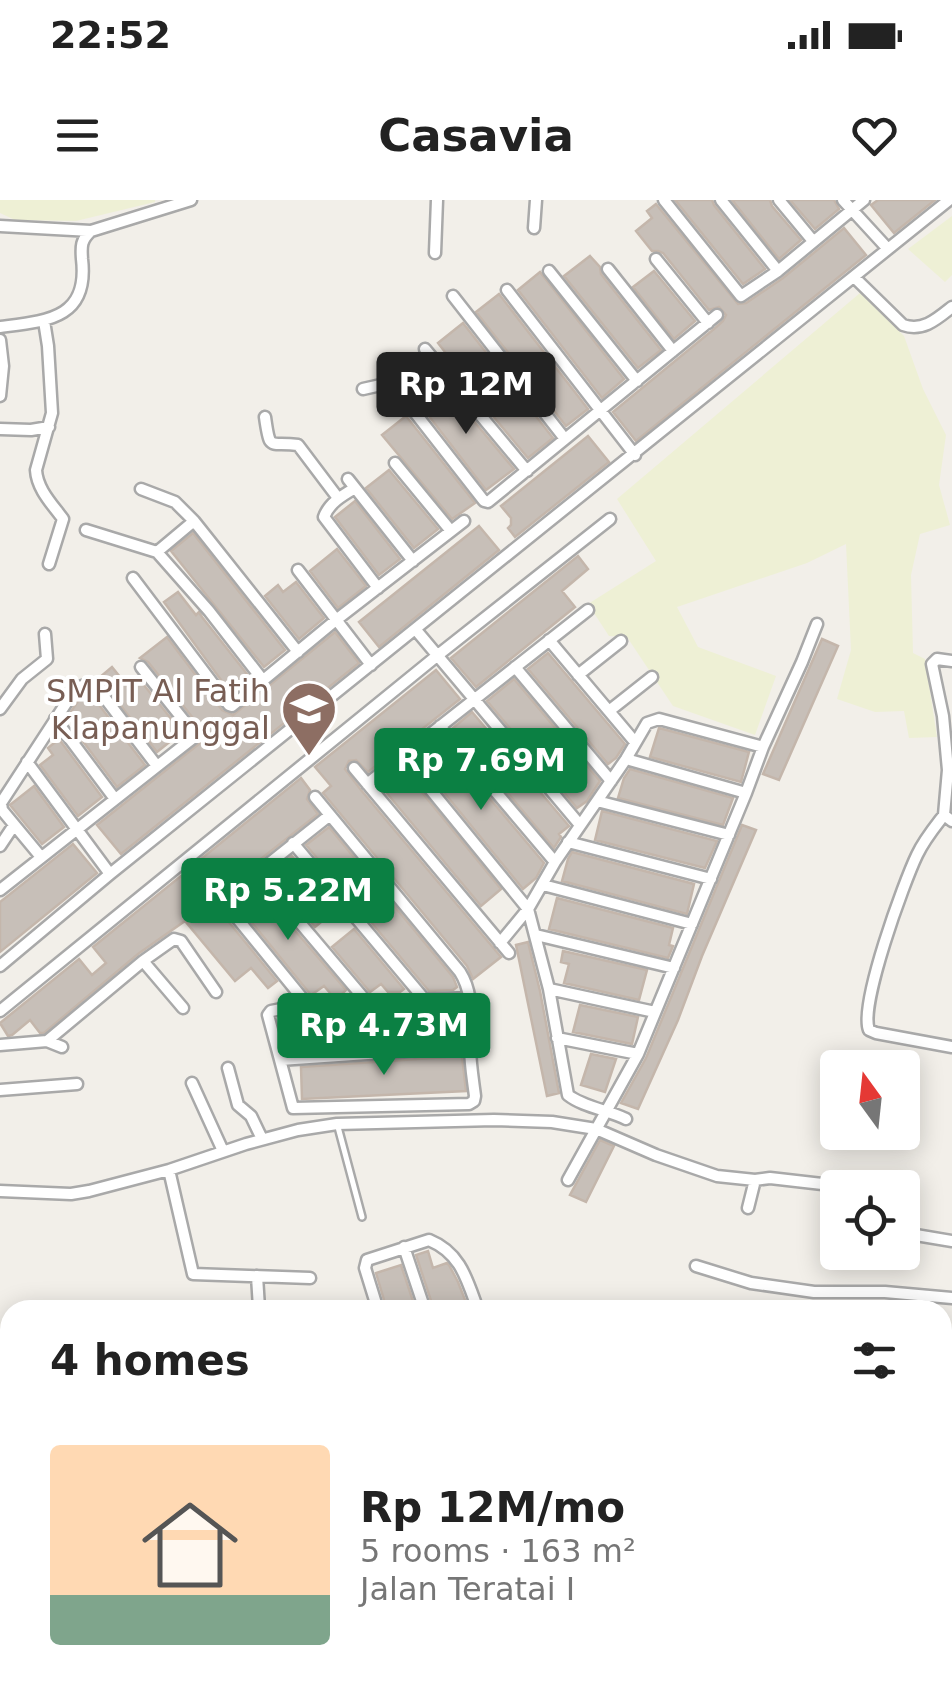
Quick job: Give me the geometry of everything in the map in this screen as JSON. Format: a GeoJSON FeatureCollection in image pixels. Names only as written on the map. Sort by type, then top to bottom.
{"type":"FeatureCollection","features":[{"type":"Feature","properties":{"kind":"street"},"geometry":{"type":"LineString","coordinates":[[0,226],[91,231],[191,200]]}},
{"type":"Feature","properties":{"kind":"street"},"geometry":{"type":"LineString","coordinates":[[435,253],[437,200]]}},
{"type":"Feature","properties":{"kind":"street"},"geometry":{"type":"LineString","coordinates":[[534,228],[536,200]]}},
{"type":"Feature","properties":{"kind":"street"},"geometry":{"type":"LineString","coordinates":[[664,200],[738,294],[745,295],[864,200]]}},
{"type":"Feature","properties":{"kind":"street"},"geometry":{"type":"LineString","coordinates":[[721,200],[778,271]]}},
{"type":"Feature","properties":{"kind":"street"},"geometry":{"type":"LineString","coordinates":[[779,200],[814,241]]}},
{"type":"Feature","properties":{"kind":"street"},"geometry":{"type":"LineString","coordinates":[[842,200],[888,249]]}},
{"type":"Feature","properties":{"kind":"street"},"geometry":{"type":"LineString","coordinates":[[0,966],[634,455],[862,285],[888,249],[949,200]]}},
{"type":"Feature","properties":{"kind":"street"},"geometry":{"type":"LineString","coordinates":[[0,327],[44,321],[62,314],[82,290],[82,242],[91,231]]}},
{"type":"Feature","properties":{"kind":"street"},"geometry":{"type":"LineString","coordinates":[[392,382],[488,502],[713,319],[656,259]]}},
{"type":"Feature","properties":{"kind":"street"},"geometry":{"type":"LineString","coordinates":[[608,269],[673,351]]}},
{"type":"Feature","properties":{"kind":"street"},"geometry":{"type":"LineString","coordinates":[[549,272],[637,380]]}},
{"type":"Feature","properties":{"kind":"street"},"geometry":{"type":"LineString","coordinates":[[862,285],[912,328],[930,324],[952,307]]}},
{"type":"Feature","properties":{"kind":"street"},"geometry":{"type":"LineString","coordinates":[[507,290],[634,455]]}},
{"type":"Feature","properties":{"kind":"street"},"geometry":{"type":"LineString","coordinates":[[453,296],[566,439]]}},
{"type":"Feature","properties":{"kind":"street"},"geometry":{"type":"LineString","coordinates":[[44,321],[52,413],[36,478],[62,519],[49,564]]}},
{"type":"Feature","properties":{"kind":"street"},"geometry":{"type":"LineString","coordinates":[[0,340],[0,396]]}},
{"type":"Feature","properties":{"kind":"street"},"geometry":{"type":"LineString","coordinates":[[425,348],[526,470]]}},
{"type":"Feature","properties":{"kind":"street"},"geometry":{"type":"LineString","coordinates":[[363,388],[444,370]]}},
{"type":"Feature","properties":{"kind":"street"},"geometry":{"type":"LineString","coordinates":[[264,418],[272,444],[298,445],[338,498]]}},
{"type":"Feature","properties":{"kind":"street"},"geometry":{"type":"LineString","coordinates":[[0,430],[49,427]]}},
{"type":"Feature","properties":{"kind":"street"},"geometry":{"type":"LineString","coordinates":[[396,464],[451,531]]}},
{"type":"Feature","properties":{"kind":"street"},"geometry":{"type":"LineString","coordinates":[[378,588],[324,517],[352,483],[412,560]]}},
{"type":"Feature","properties":{"kind":"street"},"geometry":{"type":"LineString","coordinates":[[141,488],[175,502],[194,521],[298,652]]}},
{"type":"Feature","properties":{"kind":"street"},"geometry":{"type":"LineString","coordinates":[[0,1011],[189,859],[434,651],[610,519]]}},
{"type":"Feature","properties":{"kind":"street"},"geometry":{"type":"LineString","coordinates":[[157,552],[194,521]]}},
{"type":"Feature","properties":{"kind":"street"},"geometry":{"type":"LineString","coordinates":[[133,578],[228,705],[234,704],[464,521]]}},
{"type":"Feature","properties":{"kind":"street"},"geometry":{"type":"LineString","coordinates":[[86,530],[157,552],[262,679]]}},
{"type":"Feature","properties":{"kind":"street"},"geometry":{"type":"LineString","coordinates":[[298,570],[370,664]]}},
{"type":"Feature","properties":{"kind":"street"},"geometry":{"type":"LineString","coordinates":[[367,784],[588,610]]}},
{"type":"Feature","properties":{"kind":"street"},"geometry":{"type":"LineString","coordinates":[[568,1180],[638,1054],[816,624]]}},
{"type":"Feature","properties":{"kind":"street"},"geometry":{"type":"LineString","coordinates":[[419,632],[580,824]]}},
{"type":"Feature","properties":{"kind":"street"},"geometry":{"type":"LineString","coordinates":[[0,709],[22,679],[47,659],[45,634]]}},
{"type":"Feature","properties":{"kind":"street"},"geometry":{"type":"LineString","coordinates":[[549,640],[635,742]]}},
{"type":"Feature","properties":{"kind":"street"},"geometry":{"type":"LineString","coordinates":[[578,675],[621,642]]}},
{"type":"Feature","properties":{"kind":"street"},"geometry":{"type":"LineString","coordinates":[[952,661],[937,659],[932,664],[948,716],[948,818],[929,834],[916,858],[882,950],[866,1022],[876,1034],[952,1048]]}},
{"type":"Feature","properties":{"kind":"street"},"geometry":{"type":"LineString","coordinates":[[0,890],[193,738],[194,734],[141,667]]}},
{"type":"Feature","properties":{"kind":"street"},"geometry":{"type":"LineString","coordinates":[[515,667],[610,781]]}},
{"type":"Feature","properties":{"kind":"street"},"geometry":{"type":"LineString","coordinates":[[609,711],[652,677]]}},
{"type":"Feature","properties":{"kind":"street"},"geometry":{"type":"LineString","coordinates":[[0,683],[12,691]]}},
{"type":"Feature","properties":{"kind":"street"},"geometry":{"type":"LineString","coordinates":[[41,857],[0,803],[76,688],[94,685],[157,766]]}},
{"type":"Feature","properties":{"kind":"street"},"geometry":{"type":"LineString","coordinates":[[55,719],[115,799]]}},
{"type":"Feature","properties":{"kind":"street"},"geometry":{"type":"LineString","coordinates":[[500,943],[528,909],[647,724],[659,719],[762,747]]}},
{"type":"Feature","properties":{"kind":"street"},"geometry":{"type":"LineString","coordinates":[[440,726],[555,862]]}},
{"type":"Feature","properties":{"kind":"street"},"geometry":{"type":"LineString","coordinates":[[403,756],[528,909],[570,1098],[626,1119]]}},
{"type":"Feature","properties":{"kind":"street"},"geometry":{"type":"LineString","coordinates":[[626,759],[746,794]]}},
{"type":"Feature","properties":{"kind":"street"},"geometry":{"type":"LineString","coordinates":[[27,762],[110,874]]}},
{"type":"Feature","properties":{"kind":"street"},"geometry":{"type":"LineString","coordinates":[[354,768],[509,953]]}},
{"type":"Feature","properties":{"kind":"street"},"geometry":{"type":"LineString","coordinates":[[315,797],[468,985],[471,998],[475,1096],[469,1104],[296,1109],[292,1106],[269,1012],[307,1004],[471,998]]}},
{"type":"Feature","properties":{"kind":"street"},"geometry":{"type":"LineString","coordinates":[[596,801],[729,835]]}},
{"type":"Feature","properties":{"kind":"street"},"geometry":{"type":"LineString","coordinates":[[222,900],[330,814]]}},
{"type":"Feature","properties":{"kind":"street"},"geometry":{"type":"LineString","coordinates":[[0,846],[14,825]]}},
{"type":"Feature","properties":{"kind":"street"},"geometry":{"type":"LineString","coordinates":[[568,842],[711,878]]}},
{"type":"Feature","properties":{"kind":"street"},"geometry":{"type":"LineString","coordinates":[[294,844],[425,1000]]}},
{"type":"Feature","properties":{"kind":"street"},"geometry":{"type":"LineString","coordinates":[[189,859],[307,1004]]}},
{"type":"Feature","properties":{"kind":"street"},"geometry":{"type":"LineString","coordinates":[[258,872],[367,1002]]}},
{"type":"Feature","properties":{"kind":"street"},"geometry":{"type":"LineString","coordinates":[[543,886],[692,924]]}},
{"type":"Feature","properties":{"kind":"street"},"geometry":{"type":"LineString","coordinates":[[536,935],[674,968]]}},
{"type":"Feature","properties":{"kind":"street"},"geometry":{"type":"LineString","coordinates":[[47,1042],[170,941],[178,939],[216,992]]}},
{"type":"Feature","properties":{"kind":"street"},"geometry":{"type":"LineString","coordinates":[[144,962],[184,1008]]}},
{"type":"Feature","properties":{"kind":"street"},"geometry":{"type":"LineString","coordinates":[[549,990],[655,1012]]}},
{"type":"Feature","properties":{"kind":"street"},"geometry":{"type":"LineString","coordinates":[[557,1038],[638,1054]]}},
{"type":"Feature","properties":{"kind":"street"},"geometry":{"type":"LineString","coordinates":[[0,1044],[47,1042],[62,1047]]}},
{"type":"Feature","properties":{"kind":"street"},"geometry":{"type":"LineString","coordinates":[[280,1060],[470,1047]]}},
{"type":"Feature","properties":{"kind":"street"},"geometry":{"type":"LineString","coordinates":[[228,1068],[235,1099],[251,1116],[262,1139]]}},
{"type":"Feature","properties":{"kind":"street"},"geometry":{"type":"LineString","coordinates":[[192,1083],[223,1151]]}},
{"type":"Feature","properties":{"kind":"street"},"geometry":{"type":"LineString","coordinates":[[0,1090],[77,1084]]}},
{"type":"Feature","properties":{"kind":"street"},"geometry":{"type":"LineString","coordinates":[[0,1191],[71,1194],[169,1170],[262,1139],[337,1124],[494,1120],[552,1122],[596,1129],[717,1176],[820,1184]]}},
{"type":"Feature","properties":{"kind":"street"},"geometry":{"type":"LineString","coordinates":[[169,1170],[194,1274],[310,1278]]}},
{"type":"Feature","properties":{"kind":"street"},"geometry":{"type":"LineString","coordinates":[[748,1208],[754,1180]]}},
{"type":"Feature","properties":{"kind":"street"},"geometry":{"type":"LineString","coordinates":[[920,1236],[952,1241]]}},
{"type":"Feature","properties":{"kind":"street"},"geometry":{"type":"LineString","coordinates":[[375,1300],[368,1260],[429,1240],[447,1249],[462,1267],[474,1300]]}},
{"type":"Feature","properties":{"kind":"street"},"geometry":{"type":"LineString","coordinates":[[404,1247],[422,1300]]}},
{"type":"Feature","properties":{"kind":"street"},"geometry":{"type":"LineString","coordinates":[[696,1266],[751,1283],[814,1292],[885,1292],[952,1298]]}},
{"type":"Feature","properties":{"kind":"street"},"geometry":{"type":"LineString","coordinates":[[257,1276],[258,1300]]}},
{"type":"Feature","properties":{"kind":"lane"},"geometry":{"type":"LineString","coordinates":[[337,1124],[362,1217]]}},
{"type":"Feature","properties":{"kind":"green space"},"geometry":{"type":"Polygon","coordinates":[[[0,200],[155,202],[76,221],[15,220],[0,213],[0,200]]]}},
{"type":"Feature","properties":{"kind":"green space"},"geometry":{"type":"Polygon","coordinates":[[[952,216],[952,275],[945,282],[908,249],[952,216]]]}},
{"type":"Feature","properties":{"kind":"green space"},"geometry":{"type":"Polygon","coordinates":[[[860,293],[904,336],[923,389],[946,435],[939,485],[950,525],[920,534],[911,575],[913,653],[925,659],[937,737],[909,738],[904,711],[875,712],[837,699],[851,650],[846,544],[807,563],[677,607],[698,647],[776,676],[755,735],[673,706],[627,637],[609,636],[588,604],[656,561],[617,499],[860,293]]]}},
{"type":"Feature","properties":{"kind":"building"},"geometry":{"type":"Polygon","coordinates":[[[675,200],[712,200],[765,269],[743,284],[675,200]]]}},
{"type":"Feature","properties":{"kind":"building"},"geometry":{"type":"Polygon","coordinates":[[[732,200],[770,200],[801,240],[779,259],[732,200]]]}},
{"type":"Feature","properties":{"kind":"building"},"geometry":{"type":"Polygon","coordinates":[[[790,200],[834,200],[839,209],[815,229],[790,200]]]}},
{"type":"Feature","properties":{"kind":"building"},"geometry":{"type":"Polygon","coordinates":[[[878,200],[935,200],[894,233],[871,205],[878,200]]]}},
{"type":"Feature","properties":{"kind":"building"},"geometry":{"type":"Polygon","coordinates":[[[656,204],[738,304],[746,303],[783,278],[844,228],[866,255],[636,441],[613,412],[726,315],[719,307],[709,310],[663,253],[652,251],[636,231],[652,218],[647,211],[656,204]]]}},
{"type":"Feature","properties":{"kind":"building"},"geometry":{"type":"Polygon","coordinates":[[[590,256],[661,350],[638,368],[564,276],[590,256]]]}},
{"type":"Feature","properties":{"kind":"building"},"geometry":{"type":"Polygon","coordinates":[[[654,271],[695,321],[674,339],[633,287],[654,271]]]}},
{"type":"Feature","properties":{"kind":"building"},"geometry":{"type":"Polygon","coordinates":[[[540,272],[624,379],[602,398],[518,290],[540,272]]]}},
{"type":"Feature","properties":{"kind":"building"},"geometry":{"type":"Polygon","coordinates":[[[499,294],[588,409],[566,426],[476,312],[499,294]]]}},
{"type":"Feature","properties":{"kind":"building"},"geometry":{"type":"Polygon","coordinates":[[[463,323],[553,438],[528,458],[456,372],[459,370],[438,343],[463,323]]]}},
{"type":"Feature","properties":{"kind":"building"},"geometry":{"type":"Polygon","coordinates":[[[442,383],[514,469],[486,490],[418,402],[442,383]]]}},
{"type":"Feature","properties":{"kind":"building"},"geometry":{"type":"Polygon","coordinates":[[[406,416],[475,503],[452,519],[382,435],[406,416]]]}},
{"type":"Feature","properties":{"kind":"building"},"geometry":{"type":"Polygon","coordinates":[[[588,436],[609,462],[515,537],[508,528],[511,518],[501,506],[588,436]]]}},
{"type":"Feature","properties":{"kind":"building"},"geometry":{"type":"Polygon","coordinates":[[[389,470],[438,529],[414,548],[366,488],[389,470]]]}},
{"type":"Feature","properties":{"kind":"building"},"geometry":{"type":"Polygon","coordinates":[[[355,501],[400,559],[379,575],[335,517],[355,501]]]}},
{"type":"Feature","properties":{"kind":"building"},"geometry":{"type":"Polygon","coordinates":[[[479,526],[499,550],[379,647],[359,622],[479,526]]]}},
{"type":"Feature","properties":{"kind":"building"},"geometry":{"type":"Polygon","coordinates":[[[193,533],[285,650],[264,667],[171,551],[193,533]]]}},
{"type":"Feature","properties":{"kind":"building"},"geometry":{"type":"Polygon","coordinates":[[[337,549],[366,586],[338,608],[310,571],[337,549]]]}},
{"type":"Feature","properties":{"kind":"building"},"geometry":{"type":"Polygon","coordinates":[[[578,556],[588,569],[562,591],[575,607],[476,687],[451,658],[578,556]]]}},
{"type":"Feature","properties":{"kind":"building"},"geometry":{"type":"Polygon","coordinates":[[[296,582],[324,618],[299,639],[265,596],[278,585],[283,592],[296,582]]]}},
{"type":"Feature","properties":{"kind":"building"},"geometry":{"type":"Polygon","coordinates":[[[178,592],[196,615],[199,612],[251,679],[232,695],[164,602],[178,592]]]}},
{"type":"Feature","properties":{"kind":"building"},"geometry":{"type":"Polygon","coordinates":[[[335,632],[359,663],[121,854],[97,825],[205,739],[200,727],[148,662],[140,658],[167,637],[222,710],[233,715],[335,632]]]}},
{"type":"Feature","properties":{"kind":"building"},"geometry":{"type":"Polygon","coordinates":[[[822,639],[838,646],[779,780],[763,774],[822,639]]]}},
{"type":"Feature","properties":{"kind":"building"},"geometry":{"type":"Polygon","coordinates":[[[548,653],[625,744],[608,764],[528,669],[548,653]]]}},
{"type":"Feature","properties":{"kind":"building"},"geometry":{"type":"Polygon","coordinates":[[[112,667],[129,688],[139,679],[182,732],[157,752],[99,678],[112,667]]]}},
{"type":"Feature","properties":{"kind":"building"},"geometry":{"type":"Polygon","coordinates":[[[436,670],[460,699],[368,772],[356,760],[349,761],[345,769],[501,957],[473,979],[467,966],[323,793],[331,786],[315,767],[436,670]]]}},
{"type":"Feature","properties":{"kind":"building"},"geometry":{"type":"Polygon","coordinates":[[[514,679],[600,781],[587,801],[577,808],[487,701],[514,679]]]}},
{"type":"Feature","properties":{"kind":"building"},"geometry":{"type":"Polygon","coordinates":[[[88,693],[145,765],[117,787],[68,716],[88,693]]]}},
{"type":"Feature","properties":{"kind":"building"},"geometry":{"type":"Polygon","coordinates":[[[472,712],[569,826],[559,834],[554,848],[453,728],[472,712]]]}},
{"type":"Feature","properties":{"kind":"building"},"geometry":{"type":"Polygon","coordinates":[[[659,728],[749,752],[741,782],[650,757],[659,728]]]}},
{"type":"Feature","properties":{"kind":"building"},"geometry":{"type":"Polygon","coordinates":[[[439,738],[544,863],[536,878],[523,889],[415,757],[439,738]]]}},
{"type":"Feature","properties":{"kind":"building"},"geometry":{"type":"Polygon","coordinates":[[[59,739],[102,797],[78,816],[40,765],[53,755],[48,748],[59,739]]]}},
{"type":"Feature","properties":{"kind":"building"},"geometry":{"type":"Polygon","coordinates":[[[402,768],[501,889],[481,906],[380,785],[402,768]]]}},
{"type":"Feature","properties":{"kind":"building"},"geometry":{"type":"Polygon","coordinates":[[[630,769],[733,798],[723,825],[618,798],[630,769]]]}},
{"type":"Feature","properties":{"kind":"building"},"geometry":{"type":"Polygon","coordinates":[[[301,778],[310,790],[307,799],[318,814],[224,888],[201,859],[301,778]]]}},
{"type":"Feature","properties":{"kind":"building"},"geometry":{"type":"Polygon","coordinates":[[[34,786],[64,827],[42,844],[10,805],[34,786]]]}},
{"type":"Feature","properties":{"kind":"building"},"geometry":{"type":"Polygon","coordinates":[[[602,811],[717,841],[705,868],[595,840],[602,811]]]}},
{"type":"Feature","properties":{"kind":"building"},"geometry":{"type":"Polygon","coordinates":[[[742,825],[756,830],[678,1020],[638,1109],[621,1103],[646,1058],[742,825]]]}},
{"type":"Feature","properties":{"kind":"building"},"geometry":{"type":"Polygon","coordinates":[[[329,827],[453,977],[457,987],[429,991],[306,845],[329,827]]]}},
{"type":"Feature","properties":{"kind":"building"},"geometry":{"type":"Polygon","coordinates":[[[73,844],[97,873],[0,952],[0,902],[73,844]]]}},
{"type":"Feature","properties":{"kind":"building"},"geometry":{"type":"Polygon","coordinates":[[[572,852],[694,884],[687,914],[562,881],[572,852]]]}},
{"type":"Feature","properties":{"kind":"building"},"geometry":{"type":"Polygon","coordinates":[[[292,856],[337,909],[315,927],[270,874],[292,856]]]}},
{"type":"Feature","properties":{"kind":"building"},"geometry":{"type":"Polygon","coordinates":[[[181,876],[195,893],[201,888],[277,981],[268,988],[251,968],[235,981],[185,921],[138,954],[44,1033],[30,1020],[8,1036],[0,1023],[79,959],[92,975],[106,963],[93,947],[181,876]]]}},
{"type":"Feature","properties":{"kind":"building"},"geometry":{"type":"Polygon","coordinates":[[[256,885],[346,990],[342,994],[331,994],[324,986],[311,995],[235,902],[256,885]]]}},
{"type":"Feature","properties":{"kind":"building"},"geometry":{"type":"Polygon","coordinates":[[[557,898],[673,928],[668,958],[549,929],[557,898]]]}},
{"type":"Feature","properties":{"kind":"building"},"geometry":{"type":"Polygon","coordinates":[[[354,929],[404,989],[388,992],[381,984],[370,992],[332,947],[354,929]]]}},
{"type":"Feature","properties":{"kind":"building"},"geometry":{"type":"Polygon","coordinates":[[[528,942],[559,1093],[547,1096],[516,945],[528,942]]]}},
{"type":"Feature","properties":{"kind":"building"},"geometry":{"type":"Polygon","coordinates":[[[563,951],[647,970],[639,1000],[564,983],[569,964],[561,962],[563,951]]]}},
{"type":"Feature","properties":{"kind":"building"},"geometry":{"type":"Polygon","coordinates":[[[580,1005],[638,1017],[632,1044],[573,1032],[580,1005]]]}},
{"type":"Feature","properties":{"kind":"building"},"geometry":{"type":"Polygon","coordinates":[[[460,1007],[461,1039],[289,1051],[288,1017],[460,1007]]]}},
{"type":"Feature","properties":{"kind":"building"},"geometry":{"type":"Polygon","coordinates":[[[591,1054],[616,1059],[605,1092],[581,1085],[591,1054]]]}},
{"type":"Feature","properties":{"kind":"building"},"geometry":{"type":"Polygon","coordinates":[[[462,1056],[466,1091],[302,1099],[301,1067],[462,1056]]]}},
{"type":"Feature","properties":{"kind":"building"},"geometry":{"type":"Polygon","coordinates":[[[600,1140],[614,1146],[586,1202],[570,1195],[600,1140]]]}},
{"type":"Feature","properties":{"kind":"building"},"geometry":{"type":"Polygon","coordinates":[[[428,1251],[433,1268],[447,1263],[465,1300],[431,1300],[416,1255],[428,1251]]]}},
{"type":"Feature","properties":{"kind":"building"},"geometry":{"type":"Polygon","coordinates":[[[401,1265],[413,1300],[384,1300],[376,1273],[401,1265]]]}},
{"type":"Feature","properties":{"kind":"place","name":"SMPIT Al Fatih Klapanunggal"},"geometry":{"type":"Point","coordinates":[309,758]}}]}
